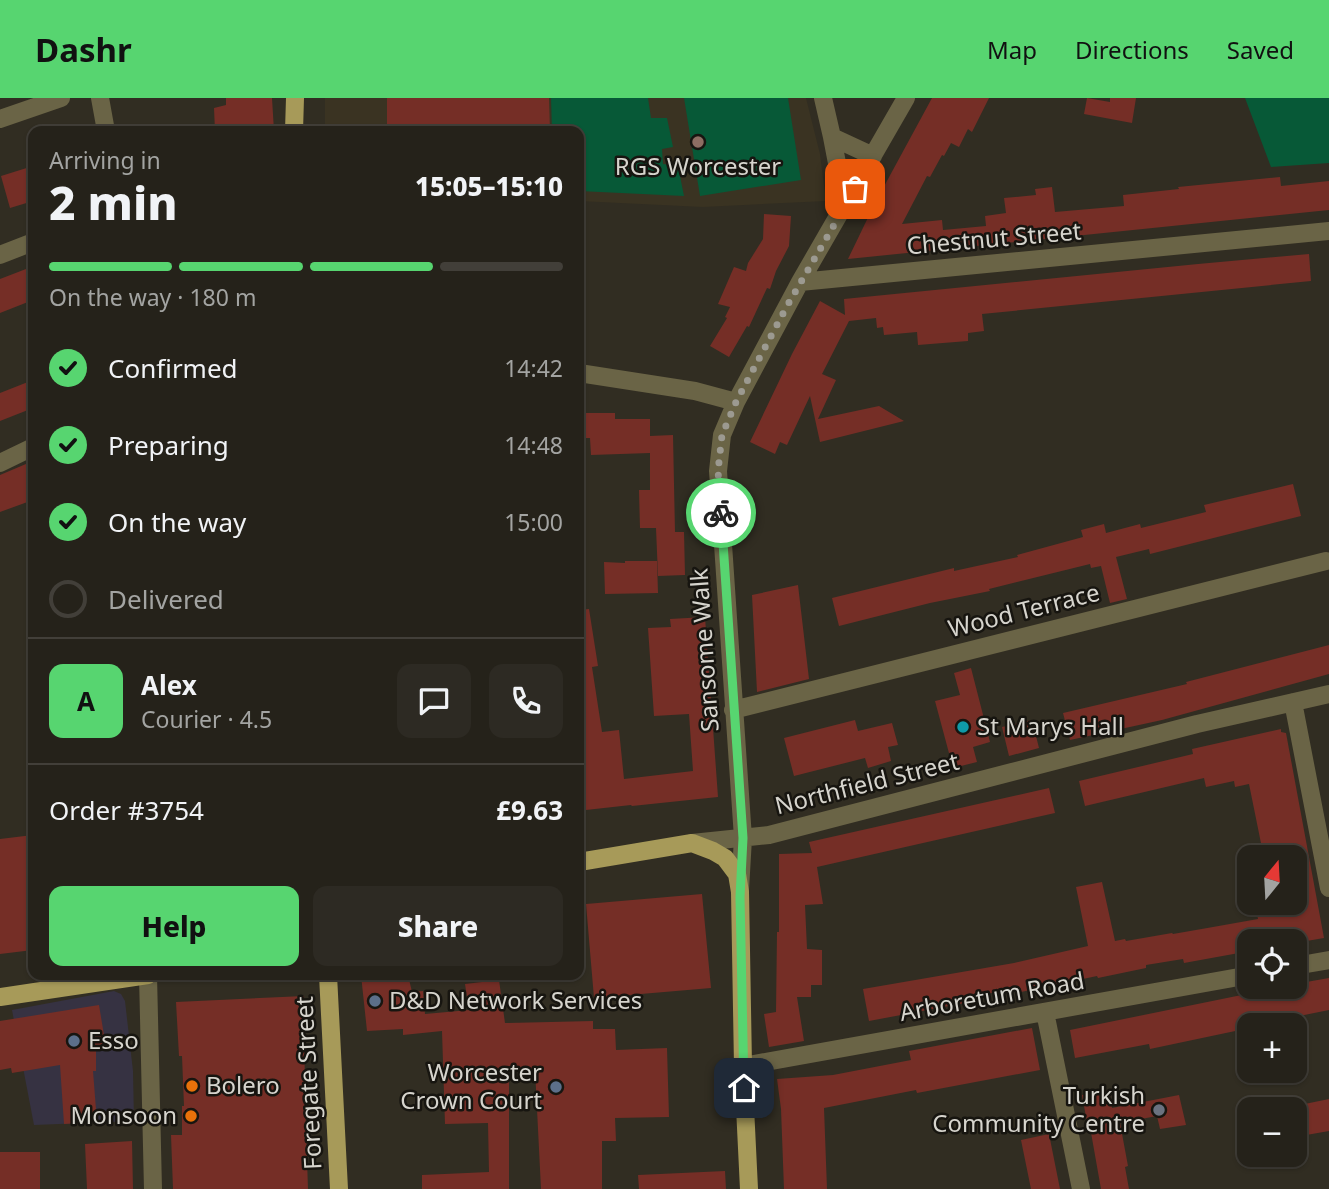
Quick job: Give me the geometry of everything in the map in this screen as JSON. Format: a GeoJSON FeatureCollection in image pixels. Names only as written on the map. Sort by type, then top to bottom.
{"type":"FeatureCollection","features":[{"type":"Feature","properties":{"kind":"main road"},"geometry":{"type":"LineString","coordinates":[[294,126],[295,98]]}},
{"type":"Feature","properties":{"kind":"main road"},"geometry":{"type":"LineString","coordinates":[[584,861],[692,843],[725,858],[737,874],[740,894]]}},
{"type":"Feature","properties":{"kind":"main road","name":"Sansome Walk"},"geometry":{"type":"LineString","coordinates":[[740,894],[749,1189]]}},
{"type":"Feature","properties":{"kind":"main road"},"geometry":{"type":"LineString","coordinates":[[0,997],[114,980]]}},
{"type":"Feature","properties":{"kind":"main road","name":"Foregate Street"},"geometry":{"type":"LineString","coordinates":[[328,980],[339,1189]]}},
{"type":"Feature","properties":{"kind":"street"},"geometry":{"type":"LineString","coordinates":[[0,119],[61,98]]}},
{"type":"Feature","properties":{"kind":"street"},"geometry":{"type":"LineString","coordinates":[[100,98],[105,126]]}},
{"type":"Feature","properties":{"kind":"street"},"geometry":{"type":"LineString","coordinates":[[822,98],[845,205]]}},
{"type":"Feature","properties":{"kind":"street"},"geometry":{"type":"LineString","coordinates":[[584,374],[695,391],[736,402],[800,282],[906,98]]}},
{"type":"Feature","properties":{"kind":"street"},"geometry":{"type":"LineString","coordinates":[[832,137],[873,156]]}},
{"type":"Feature","properties":{"kind":"street","name":"Chestnut Street"},"geometry":{"type":"LineString","coordinates":[[800,282],[1329,232]]}},
{"type":"Feature","properties":{"kind":"street"},"geometry":{"type":"LineString","coordinates":[[0,255],[28,244]]}},
{"type":"Feature","properties":{"kind":"street","name":"Sansome Walk"},"geometry":{"type":"LineString","coordinates":[[736,402],[722,435],[718,471],[743,838],[740,894]]}},
{"type":"Feature","properties":{"kind":"street"},"geometry":{"type":"LineString","coordinates":[[0,463],[28,449]]}},
{"type":"Feature","properties":{"kind":"street","name":"Wood Terrace"},"geometry":{"type":"LineString","coordinates":[[733,710],[1326,561]]}},
{"type":"Feature","properties":{"kind":"street","name":"Northfield Street"},"geometry":{"type":"LineString","coordinates":[[692,843],[768,835],[1197,724],[1329,694]]}},
{"type":"Feature","properties":{"kind":"street"},"geometry":{"type":"LineString","coordinates":[[1293,702],[1329,888]]}},
{"type":"Feature","properties":{"kind":"street"},"geometry":{"type":"LineString","coordinates":[[1307,964],[1329,960]]}},
{"type":"Feature","properties":{"kind":"street","name":"Arboretum Road"},"geometry":{"type":"LineString","coordinates":[[744,1066],[1237,977]]}},
{"type":"Feature","properties":{"kind":"street"},"geometry":{"type":"LineString","coordinates":[[148,980],[153,1189]]}},
{"type":"Feature","properties":{"kind":"street"},"geometry":{"type":"LineString","coordinates":[[1045,1012],[1081,1189]]}},
{"type":"Feature","properties":{"kind":"shaded area","name":"RGS Worcester"},"geometry":{"type":"Polygon","coordinates":[[[325,98],[806,98],[820,154],[826,201],[703,207],[584,201],[584,126],[325,126],[325,98]]]}},
{"type":"Feature","properties":{"kind":"shaded area","name":"Esso"},"geometry":{"type":"Polygon","coordinates":[[[114,991],[121,994],[125,1001],[133,1071],[134,1121],[34,1125],[12,1010],[114,991]]]}},
{"type":"Feature","properties":{"kind":"green space"},"geometry":{"type":"Polygon","coordinates":[[[551,98],[648,98],[651,118],[667,118],[673,147],[662,149],[663,164],[678,166],[684,196],[584,191],[584,126],[552,126],[551,98]]]}},
{"type":"Feature","properties":{"kind":"green space"},"geometry":{"type":"Polygon","coordinates":[[[684,98],[788,98],[801,180],[700,196],[684,98]]]}},
{"type":"Feature","properties":{"kind":"green space"},"geometry":{"type":"Polygon","coordinates":[[[1245,98],[1329,98],[1329,163],[1271,167],[1245,98]]]}},
{"type":"Feature","properties":{"kind":"building"},"geometry":{"type":"Polygon","coordinates":[[[226,98],[272,98],[274,126],[215,126],[214,108],[226,105],[226,98]]]}},
{"type":"Feature","properties":{"kind":"building"},"geometry":{"type":"Polygon","coordinates":[[[387,98],[549,98],[550,126],[387,124],[387,98]]]}},
{"type":"Feature","properties":{"kind":"building"},"geometry":{"type":"Polygon","coordinates":[[[932,98],[989,98],[972,132],[968,129],[959,147],[951,143],[930,177],[927,176],[902,224],[942,220],[943,230],[986,226],[985,216],[1006,213],[1004,198],[1036,195],[1035,189],[1052,187],[1055,212],[1124,206],[1123,195],[1280,177],[1281,186],[1329,181],[1329,210],[848,259],[932,98]]]}},
{"type":"Feature","properties":{"kind":"building"},"geometry":{"type":"Polygon","coordinates":[[[1087,98],[1110,102],[1110,98],[1136,98],[1132,123],[1084,114],[1087,98]]]}},
{"type":"Feature","properties":{"kind":"building"},"geometry":{"type":"Polygon","coordinates":[[[28,168],[28,203],[10,208],[1,176],[28,168]]]}},
{"type":"Feature","properties":{"kind":"building"},"geometry":{"type":"Polygon","coordinates":[[[764,214],[791,216],[789,246],[770,289],[767,288],[749,327],[747,326],[729,357],[710,346],[727,318],[725,317],[730,307],[718,304],[734,267],[746,271],[763,239],[764,214]]]}},
{"type":"Feature","properties":{"kind":"building"},"geometry":{"type":"Polygon","coordinates":[[[1309,254],[1311,281],[982,314],[984,331],[968,333],[968,341],[918,345],[917,332],[884,335],[883,327],[877,328],[876,318],[849,321],[822,374],[836,380],[818,419],[879,406],[904,421],[820,442],[810,396],[787,445],[780,442],[775,454],[750,442],[820,301],[845,315],[844,299],[1309,254]]]}},
{"type":"Feature","properties":{"kind":"building"},"geometry":{"type":"Polygon","coordinates":[[[26,269],[28,302],[0,313],[0,279],[26,269]]]}},
{"type":"Feature","properties":{"kind":"building"},"geometry":{"type":"Polygon","coordinates":[[[28,382],[28,410],[0,421],[0,393],[28,382]]]}},
{"type":"Feature","properties":{"kind":"building"},"geometry":{"type":"Polygon","coordinates":[[[584,413],[615,413],[615,419],[650,419],[650,436],[673,435],[675,532],[684,532],[685,575],[658,576],[656,528],[640,528],[639,490],[650,490],[650,453],[591,455],[590,438],[584,438],[584,413]]]}},
{"type":"Feature","properties":{"kind":"building"},"geometry":{"type":"Polygon","coordinates":[[[28,463],[28,502],[0,512],[0,475],[28,463]]]}},
{"type":"Feature","properties":{"kind":"building"},"geometry":{"type":"Polygon","coordinates":[[[1293,484],[1301,516],[1150,554],[1149,549],[1116,557],[1127,599],[1110,603],[1101,566],[1091,568],[1090,564],[989,589],[990,591],[839,626],[832,598],[954,568],[954,571],[1018,557],[1017,555],[1083,537],[1081,530],[1104,524],[1106,533],[1140,524],[1141,528],[1206,512],[1204,505],[1293,484]]]}},
{"type":"Feature","properties":{"kind":"building"},"geometry":{"type":"Polygon","coordinates":[[[657,561],[658,593],[605,594],[604,562],[657,561]]]}},
{"type":"Feature","properties":{"kind":"building"},"geometry":{"type":"Polygon","coordinates":[[[798,585],[809,679],[757,692],[752,595],[798,585]]]}},
{"type":"Feature","properties":{"kind":"building"},"geometry":{"type":"Polygon","coordinates":[[[589,609],[598,666],[592,667],[602,732],[619,730],[624,779],[693,771],[689,714],[654,716],[648,628],[671,627],[670,619],[705,617],[718,797],[586,810],[584,610],[589,609]]]}},
{"type":"Feature","properties":{"kind":"building"},"geometry":{"type":"Polygon","coordinates":[[[1329,645],[1329,674],[1162,720],[1070,740],[1063,713],[1187,684],[1186,682],[1329,645]]]}},
{"type":"Feature","properties":{"kind":"building","name":"St Marys Hall"},"geometry":{"type":"Polygon","coordinates":[[[971,668],[990,742],[973,747],[977,762],[953,768],[935,701],[960,695],[954,673],[971,668]]]}},
{"type":"Feature","properties":{"kind":"building"},"geometry":{"type":"Polygon","coordinates":[[[855,720],[858,731],[892,723],[898,745],[888,747],[891,761],[868,768],[865,758],[794,776],[784,738],[855,720]]]}},
{"type":"Feature","properties":{"kind":"building"},"geometry":{"type":"Polygon","coordinates":[[[1032,720],[1039,748],[1009,756],[1002,727],[1032,720]]]}},
{"type":"Feature","properties":{"kind":"building"},"geometry":{"type":"Polygon","coordinates":[[[1281,729],[1281,732],[1286,733],[1307,845],[1261,845],[1249,784],[1235,787],[1234,781],[1206,787],[1204,778],[1085,806],[1079,781],[1193,754],[1192,749],[1281,729]]]}},
{"type":"Feature","properties":{"kind":"building"},"geometry":{"type":"Polygon","coordinates":[[[1049,788],[1055,813],[817,867],[823,904],[805,905],[807,949],[822,950],[822,985],[811,985],[811,997],[797,997],[804,1041],[769,1047],[764,1014],[776,1012],[779,854],[812,853],[809,842],[1049,788]]]}},
{"type":"Feature","properties":{"kind":"building"},"geometry":{"type":"Polygon","coordinates":[[[28,836],[28,951],[0,954],[0,839],[28,836]]]}},
{"type":"Feature","properties":{"kind":"building"},"geometry":{"type":"Polygon","coordinates":[[[1307,846],[1324,938],[1307,941],[1307,929],[1237,929],[1237,953],[1184,963],[1183,959],[1146,965],[1146,968],[1021,992],[1020,988],[964,998],[965,1003],[869,1021],[863,989],[1014,963],[1088,946],[1076,887],[1102,882],[1115,941],[1258,919],[1257,915],[1307,915],[1307,846]]]}},
{"type":"Feature","properties":{"kind":"building"},"geometry":{"type":"Polygon","coordinates":[[[702,894],[711,988],[594,998],[586,904],[702,894]]]}},
{"type":"Feature","properties":{"kind":"building"},"geometry":{"type":"Polygon","coordinates":[[[1329,978],[1329,1010],[1307,1014],[1237,1013],[1237,1031],[1150,1049],[1149,1044],[1075,1058],[1070,1030],[1237,996],[1237,999],[1307,999],[1307,982],[1329,978]]]}},
{"type":"Feature","properties":{"kind":"building","name":"Worcester Crown Court"},"geometry":{"type":"Polygon","coordinates":[[[362,980],[409,980],[412,992],[423,991],[425,1014],[469,1010],[465,984],[499,980],[505,1023],[593,1021],[593,1029],[615,1029],[616,1050],[667,1048],[669,1117],[615,1118],[616,1141],[602,1141],[602,1189],[541,1189],[535,1069],[509,1069],[509,1189],[422,1189],[422,1175],[489,1172],[488,1123],[445,1124],[442,1031],[403,1035],[403,1029],[367,1031],[362,980]]]}},
{"type":"Feature","properties":{"kind":"building"},"geometry":{"type":"Polygon","coordinates":[[[304,996],[308,1189],[173,1189],[171,1135],[182,1135],[184,1106],[176,1002],[304,996]]]}},
{"type":"Feature","properties":{"kind":"building"},"geometry":{"type":"Polygon","coordinates":[[[99,1005],[106,1047],[96,1048],[96,1071],[93,1071],[97,1122],[64,1124],[60,1065],[12,1073],[11,1068],[0,1070],[0,1021],[99,1005]]]}},
{"type":"Feature","properties":{"kind":"building"},"geometry":{"type":"Polygon","coordinates":[[[1032,1028],[1040,1070],[824,1108],[827,1189],[784,1189],[777,1079],[833,1075],[911,1060],[909,1051],[1032,1028]]]}},
{"type":"Feature","properties":{"kind":"building"},"geometry":{"type":"Polygon","coordinates":[[[1109,1090],[1112,1108],[1179,1095],[1186,1125],[1160,1129],[1157,1116],[1120,1123],[1128,1166],[1125,1167],[1129,1189],[1101,1189],[1090,1127],[1088,1128],[1082,1095],[1109,1090]]]}},
{"type":"Feature","properties":{"kind":"building"},"geometry":{"type":"Polygon","coordinates":[[[1329,1099],[1329,1131],[1307,1135],[1307,1104],[1329,1099]]]}},
{"type":"Feature","properties":{"kind":"building"},"geometry":{"type":"Polygon","coordinates":[[[1049,1134],[1060,1189],[1031,1189],[1021,1140],[1049,1134]]]}},
{"type":"Feature","properties":{"kind":"building"},"geometry":{"type":"Polygon","coordinates":[[[132,1141],[133,1189],[87,1189],[85,1144],[132,1141]]]}},
{"type":"Feature","properties":{"kind":"building"},"geometry":{"type":"Polygon","coordinates":[[[0,1152],[40,1152],[40,1189],[0,1189],[0,1152]]]}},
{"type":"Feature","properties":{"kind":"building"},"geometry":{"type":"Polygon","coordinates":[[[725,1171],[726,1189],[639,1189],[638,1175],[725,1171]]]}},
{"type":"Feature","properties":{"kind":"way so far"},"geometry":{"type":"LineString","coordinates":[[721,513],[718,471],[722,435],[736,402],[787,306],[855,189]]}},
{"type":"Feature","properties":{"kind":"place","name":"RGS Worcester"},"geometry":{"type":"Point","coordinates":[698,142]}},
{"type":"Feature","properties":{"kind":"place","name":"St Marys Hall"},"geometry":{"type":"Point","coordinates":[963,727]}},
{"type":"Feature","properties":{"kind":"place","name":"D&D Network Services"},"geometry":{"type":"Point","coordinates":[375,1001]}},
{"type":"Feature","properties":{"kind":"place","name":"Esso"},"geometry":{"type":"Point","coordinates":[74,1041]}},
{"type":"Feature","properties":{"kind":"place","name":"Bolero"},"geometry":{"type":"Point","coordinates":[192,1086]}},
{"type":"Feature","properties":{"kind":"place","name":"Worcester Crown Court"},"geometry":{"type":"Point","coordinates":[556,1087]}},
{"type":"Feature","properties":{"kind":"place","name":"Turkish Community Centre"},"geometry":{"type":"Point","coordinates":[1159,1110]}},
{"type":"Feature","properties":{"kind":"place","name":"Monsoon"},"geometry":{"type":"Point","coordinates":[191,1116]}},
{"type":"Feature","properties":{"kind":"route"},"geometry":{"type":"LineString","coordinates":[[721,513],[743,838],[740,897],[744,1088]]}}]}
